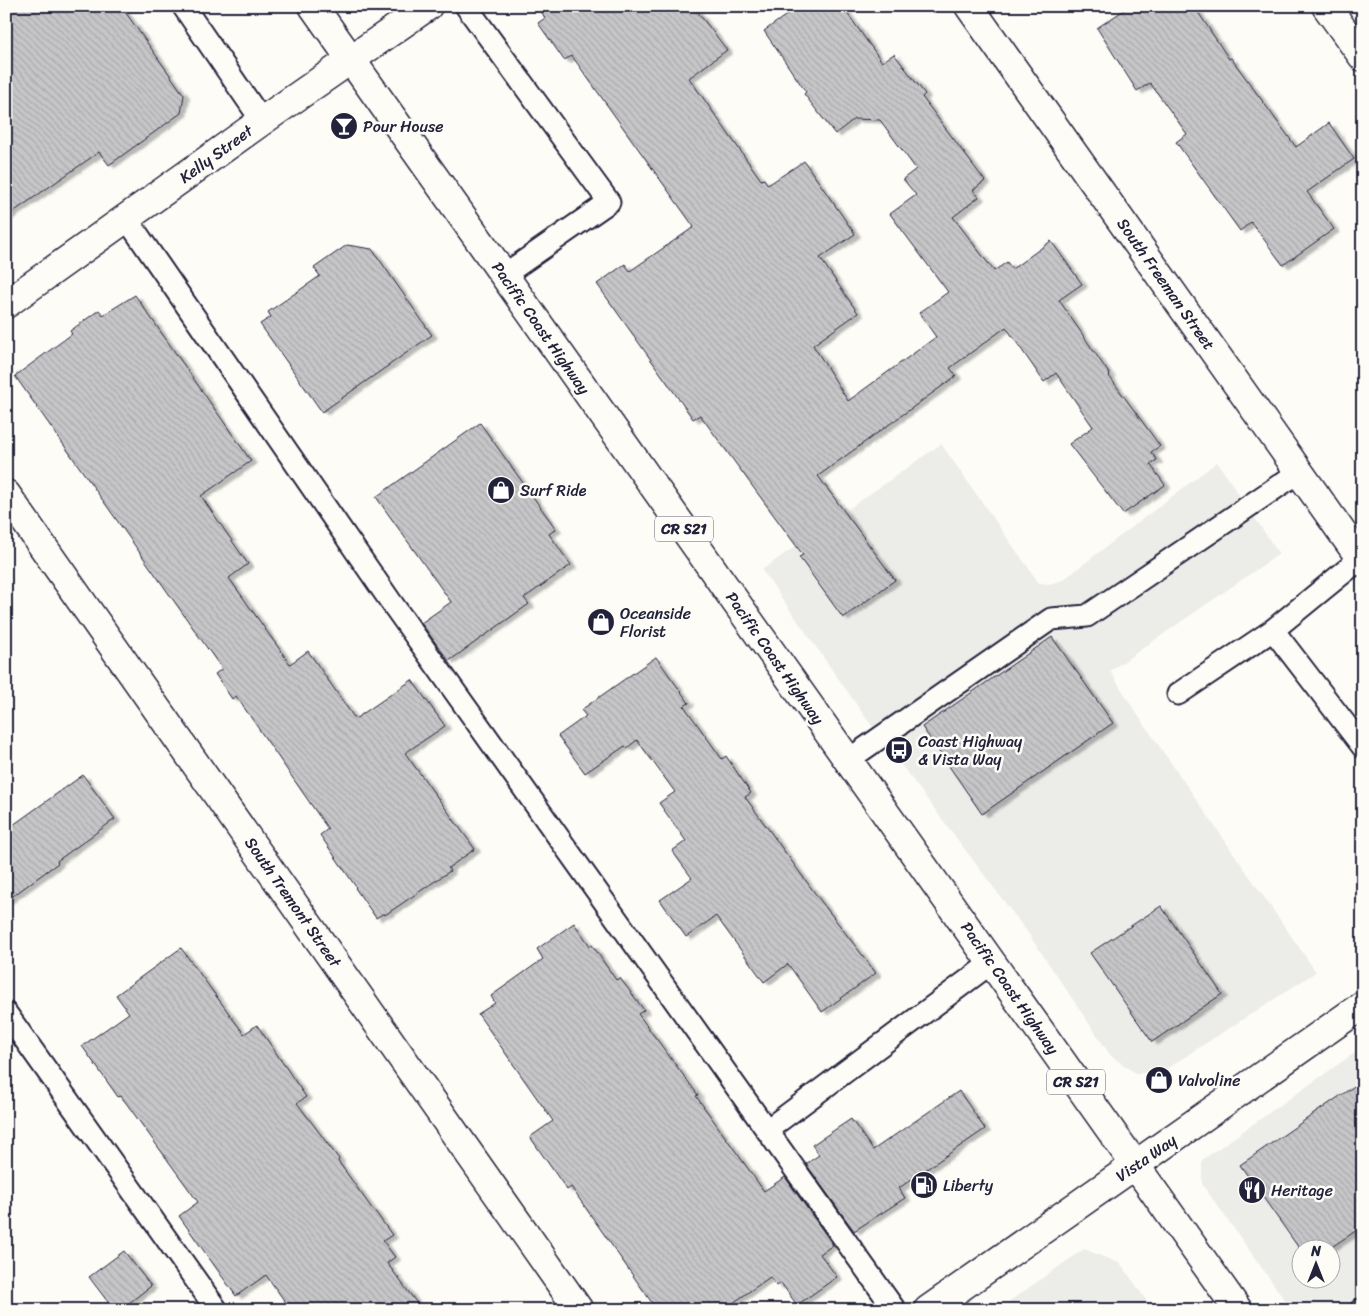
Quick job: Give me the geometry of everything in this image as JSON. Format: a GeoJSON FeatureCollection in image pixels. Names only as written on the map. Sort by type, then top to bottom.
{"type":"FeatureCollection","features":[{"type":"Feature","properties":{"kind":"street","name":"Pacific Coast Highway"},"geometry":{"type":"LineString","coordinates":[[313,6],[1238,1310]]}},
{"type":"Feature","properties":{"kind":"street","name":"Kelly Street"},"geometry":{"type":"LineString","coordinates":[[6,304],[428,6]]}},
{"type":"Feature","properties":{"kind":"street","name":"South Freeman Street"},"geometry":{"type":"LineString","coordinates":[[969,6],[1362,560]]}},
{"type":"Feature","properties":{"kind":"street"},"geometry":{"type":"LineString","coordinates":[[1326,6],[1363,58]]}},
{"type":"Feature","properties":{"kind":"street","name":"South Tremont Street"},"geometry":{"type":"LineString","coordinates":[[6,494],[579,1310]]}},
{"type":"Feature","properties":{"kind":"street","name":"Vista Way"},"geometry":{"type":"LineString","coordinates":[[928,1310],[1363,1005]]}},
{"type":"Feature","properties":{"kind":"lane"},"geometry":{"type":"LineString","coordinates":[[183,6],[262,122]]}},
{"type":"Feature","properties":{"kind":"lane"},"geometry":{"type":"LineString","coordinates":[[466,6],[609,202],[504,276]]}},
{"type":"Feature","properties":{"kind":"lane"},"geometry":{"type":"LineString","coordinates":[[127,219],[391,602],[895,1310]]}},
{"type":"Feature","properties":{"kind":"lane"},"geometry":{"type":"LineString","coordinates":[[848,760],[1052,618],[1086,616],[1299,472]]}},
{"type":"Feature","properties":{"kind":"lane"},"geometry":{"type":"LineString","coordinates":[[1178,694],[1273,630],[1362,560]]}},
{"type":"Feature","properties":{"kind":"lane"},"geometry":{"type":"LineString","coordinates":[[1273,630],[1363,747]]}},
{"type":"Feature","properties":{"kind":"lane"},"geometry":{"type":"LineString","coordinates":[[767,1130],[992,963]]}},
{"type":"Feature","properties":{"kind":"lane"},"geometry":{"type":"LineString","coordinates":[[6,1013],[217,1310]]}},
{"type":"Feature","properties":{"kind":"shaded area"},"geometry":{"type":"Polygon","coordinates":[[[941,444],[1039,583],[1050,584],[1063,580],[1217,462],[1279,554],[1110,671],[1137,714],[1316,972],[1166,1069],[1137,1074],[1111,1056],[1028,933],[866,718],[762,570],[941,444]]]}},
{"type":"Feature","properties":{"kind":"shaded area"},"geometry":{"type":"Polygon","coordinates":[[[1363,1047],[1363,1310],[1292,1310],[1202,1184],[1202,1160],[1363,1047]]]}},
{"type":"Feature","properties":{"kind":"shaded area"},"geometry":{"type":"Polygon","coordinates":[[[1084,1249],[1121,1264],[1153,1310],[997,1310],[1084,1249]]]}},
{"type":"Feature","properties":{"kind":"building"},"geometry":{"type":"Polygon","coordinates":[[[6,6],[121,6],[184,95],[181,113],[109,165],[99,152],[6,217],[6,6]]]}},
{"type":"Feature","properties":{"kind":"building"},"geometry":{"type":"Polygon","coordinates":[[[538,6],[693,6],[727,50],[689,78],[761,180],[764,179],[768,185],[804,161],[855,234],[820,258],[858,313],[813,345],[848,401],[936,337],[919,313],[948,292],[890,214],[916,195],[903,179],[916,169],[880,120],[854,119],[835,134],[804,94],[806,92],[764,31],[799,6],[842,6],[882,62],[894,54],[925,94],[922,97],[985,181],[973,190],[979,197],[953,217],[994,271],[1007,262],[1012,269],[1051,241],[1082,284],[1059,300],[1109,376],[1160,446],[1151,452],[1157,460],[1150,464],[1165,485],[1123,514],[1069,444],[1093,427],[1056,373],[1044,382],[1006,327],[950,368],[956,376],[818,476],[895,580],[843,618],[799,557],[803,555],[700,415],[693,419],[597,284],[625,264],[630,271],[694,227],[572,56],[564,60],[538,23],[545,18],[538,6]]]}},
{"type":"Feature","properties":{"kind":"building"},"geometry":{"type":"Polygon","coordinates":[[[1130,6],[1194,6],[1229,59],[1231,58],[1296,147],[1329,123],[1354,159],[1307,192],[1334,229],[1283,265],[1251,222],[1240,231],[1176,142],[1187,134],[1150,83],[1137,91],[1097,28],[1130,6]]]}},
{"type":"Feature","properties":{"kind":"building"},"geometry":{"type":"Polygon","coordinates":[[[347,245],[372,249],[432,335],[322,412],[260,324],[271,317],[268,312],[320,276],[314,268],[347,245]]]}},
{"type":"Feature","properties":{"kind":"building"},"geometry":{"type":"Polygon","coordinates":[[[135,295],[251,461],[201,496],[248,564],[229,578],[290,664],[308,651],[355,719],[412,680],[445,726],[405,753],[475,849],[448,868],[450,871],[385,915],[384,913],[376,918],[355,888],[320,835],[328,829],[236,696],[232,699],[215,674],[222,669],[15,376],[72,334],[70,331],[99,310],[103,315],[135,295]]]}},
{"type":"Feature","properties":{"kind":"building"},"geometry":{"type":"Polygon","coordinates":[[[480,423],[556,529],[549,534],[571,565],[524,598],[529,604],[449,661],[421,623],[451,602],[376,497],[480,423]]]}},
{"type":"Feature","properties":{"kind":"building"},"geometry":{"type":"Polygon","coordinates":[[[1052,637],[1113,723],[982,814],[922,727],[1052,637]]]}},
{"type":"Feature","properties":{"kind":"building"},"geometry":{"type":"Polygon","coordinates":[[[656,657],[689,703],[684,706],[722,759],[726,756],[751,793],[745,797],[876,973],[822,1012],[788,964],[764,982],[716,916],[686,937],[660,900],[692,878],[672,851],[686,841],[659,803],[675,792],[637,740],[585,773],[558,736],[586,716],[581,710],[656,657]]]}},
{"type":"Feature","properties":{"kind":"building"},"geometry":{"type":"Polygon","coordinates":[[[83,775],[115,819],[6,901],[6,830],[83,775]]]}},
{"type":"Feature","properties":{"kind":"building"},"geometry":{"type":"Polygon","coordinates":[[[1161,906],[1222,994],[1152,1042],[1090,953],[1161,906]]]}},
{"type":"Feature","properties":{"kind":"building"},"geometry":{"type":"Polygon","coordinates":[[[574,923],[616,980],[620,978],[644,1010],[638,1014],[698,1095],[696,1096],[764,1191],[785,1177],[833,1245],[820,1254],[837,1277],[797,1305],[781,1283],[777,1286],[770,1277],[723,1310],[657,1310],[571,1187],[567,1190],[530,1137],[553,1121],[478,1014],[495,1003],[491,996],[543,959],[537,949],[574,923]]]}},
{"type":"Feature","properties":{"kind":"building"},"geometry":{"type":"Polygon","coordinates":[[[181,948],[244,1034],[257,1025],[306,1097],[297,1103],[392,1235],[383,1241],[395,1257],[387,1263],[422,1310],[291,1310],[266,1275],[236,1296],[179,1216],[198,1202],[121,1096],[118,1097],[82,1046],[129,1013],[116,995],[181,948]]]}},
{"type":"Feature","properties":{"kind":"building"},"geometry":{"type":"Polygon","coordinates":[[[1363,1080],[1363,1226],[1342,1240],[1342,1238],[1292,1238],[1240,1165],[1363,1080]]]}},
{"type":"Feature","properties":{"kind":"building"},"geometry":{"type":"Polygon","coordinates":[[[959,1091],[985,1129],[899,1188],[905,1198],[854,1231],[806,1164],[819,1155],[812,1145],[851,1119],[873,1150],[959,1091]]]}},
{"type":"Feature","properties":{"kind":"building"},"geometry":{"type":"Polygon","coordinates":[[[124,1251],[151,1286],[120,1310],[114,1310],[89,1277],[124,1251]]]}},
{"type":"Feature","properties":{"kind":"place","name":"Pour House"},"geometry":{"type":"Point","coordinates":[344,126]}},
{"type":"Feature","properties":{"kind":"place","name":"Surf Ride"},"geometry":{"type":"Point","coordinates":[501,490]}},
{"type":"Feature","properties":{"kind":"place","name":"Oceanside Florist"},"geometry":{"type":"Point","coordinates":[601,622]}},
{"type":"Feature","properties":{"kind":"place","name":"Coast Highway & Vista Way"},"geometry":{"type":"Point","coordinates":[899,750]}},
{"type":"Feature","properties":{"kind":"place","name":"Valvoline"},"geometry":{"type":"Point","coordinates":[1159,1080]}},
{"type":"Feature","properties":{"kind":"place","name":"Liberty"},"geometry":{"type":"Point","coordinates":[924,1185]}},
{"type":"Feature","properties":{"kind":"place","name":"Heritage"},"geometry":{"type":"Point","coordinates":[1252,1190]}}]}
